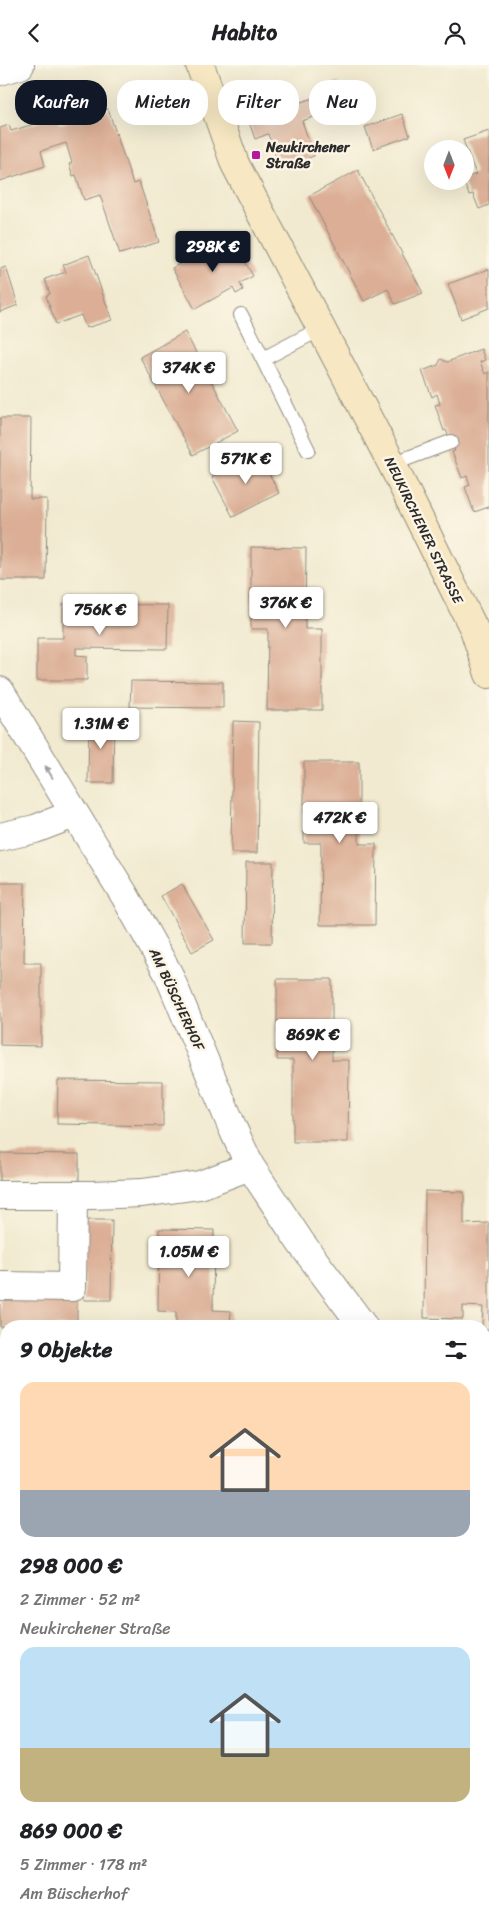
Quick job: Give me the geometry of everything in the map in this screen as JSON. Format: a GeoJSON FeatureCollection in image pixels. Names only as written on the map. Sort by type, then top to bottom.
{"type":"FeatureCollection","features":[{"type":"Feature","properties":{"kind":"main road","name":"NEUKIRCHENER STRASSE"},"geometry":{"type":"LineString","coordinates":[[200,65],[235,163],[392,464],[474,629],[489,674]]}},
{"type":"Feature","properties":{"kind":"street"},"geometry":{"type":"LineString","coordinates":[[0,71],[20,65]]}},
{"type":"Feature","properties":{"kind":"street","name":"AM BÜSCHERHOF"},"geometry":{"type":"LineString","coordinates":[[0,691],[125,896],[168,973],[250,1166],[301,1243],[358,1320]]}},
{"type":"Feature","properties":{"kind":"street"},"geometry":{"type":"LineString","coordinates":[[0,837],[35,829],[74,814]]}},
{"type":"Feature","properties":{"kind":"street"},"geometry":{"type":"LineString","coordinates":[[0,1195],[142,1193],[200,1185],[250,1166]]}},
{"type":"Feature","properties":{"kind":"street"},"geometry":{"type":"LineString","coordinates":[[0,1286],[72,1287],[73,1195]]}},
{"type":"Feature","properties":{"kind":"lane"},"geometry":{"type":"LineString","coordinates":[[241,315],[308,450]]}},
{"type":"Feature","properties":{"kind":"lane"},"geometry":{"type":"LineString","coordinates":[[263,359],[322,329]]}},
{"type":"Feature","properties":{"kind":"lane"},"geometry":{"type":"LineString","coordinates":[[392,464],[451,442]]}},
{"type":"Feature","properties":{"kind":"building"},"geometry":{"type":"Polygon","coordinates":[[[309,99],[309,119],[302,121],[314,156],[280,168],[268,134],[255,139],[250,125],[299,125],[299,103],[309,99]]]}},
{"type":"Feature","properties":{"kind":"building"},"geometry":{"type":"Polygon","coordinates":[[[107,109],[133,184],[139,182],[159,242],[120,254],[100,195],[84,200],[76,175],[73,176],[69,164],[72,163],[66,143],[41,151],[45,166],[0,181],[0,128],[9,125],[11,131],[31,125],[107,125],[107,109]]]}},
{"type":"Feature","properties":{"kind":"building"},"geometry":{"type":"Polygon","coordinates":[[[402,114],[410,136],[373,149],[365,127],[376,125],[376,123],[402,114]]]}},
{"type":"Feature","properties":{"kind":"building"},"geometry":{"type":"Polygon","coordinates":[[[489,131],[489,205],[479,209],[473,194],[469,195],[467,190],[474,190],[474,175],[476,174],[474,169],[474,140],[463,140],[489,131]]]}},
{"type":"Feature","properties":{"kind":"building"},"geometry":{"type":"Polygon","coordinates":[[[358,170],[423,293],[395,304],[388,289],[364,301],[309,196],[358,170]]]}},
{"type":"Feature","properties":{"kind":"building"},"geometry":{"type":"Polygon","coordinates":[[[231,236],[253,276],[240,283],[243,290],[236,294],[233,288],[195,309],[172,268],[231,236]]]}},
{"type":"Feature","properties":{"kind":"building"},"geometry":{"type":"Polygon","coordinates":[[[89,255],[112,320],[86,328],[81,315],[56,324],[46,296],[50,294],[45,279],[66,272],[63,265],[89,255]]]}},
{"type":"Feature","properties":{"kind":"building"},"geometry":{"type":"Polygon","coordinates":[[[6,267],[18,305],[0,312],[0,269],[6,267]]]}},
{"type":"Feature","properties":{"kind":"building"},"geometry":{"type":"Polygon","coordinates":[[[489,269],[489,308],[461,319],[448,284],[489,269]]]}},
{"type":"Feature","properties":{"kind":"building"},"geometry":{"type":"Polygon","coordinates":[[[185,332],[238,431],[193,455],[140,357],[185,332]]]}},
{"type":"Feature","properties":{"kind":"building"},"geometry":{"type":"Polygon","coordinates":[[[481,349],[485,360],[480,362],[485,374],[489,372],[489,507],[474,512],[465,487],[470,485],[467,476],[462,478],[452,452],[455,451],[446,430],[444,431],[435,405],[440,404],[437,394],[432,397],[422,371],[438,365],[441,359],[447,362],[481,349]]]}},
{"type":"Feature","properties":{"kind":"building"},"geometry":{"type":"Polygon","coordinates":[[[0,418],[31,418],[30,499],[47,499],[46,580],[0,580],[0,418]]]}},
{"type":"Feature","properties":{"kind":"building"},"geometry":{"type":"Polygon","coordinates":[[[258,452],[279,493],[233,517],[212,477],[258,452]]]}},
{"type":"Feature","properties":{"kind":"building"},"geometry":{"type":"Polygon","coordinates":[[[251,547],[306,548],[305,629],[322,629],[322,710],[267,710],[268,629],[251,629],[251,547]]]}},
{"type":"Feature","properties":{"kind":"building"},"geometry":{"type":"Polygon","coordinates":[[[63,604],[168,605],[167,649],[76,648],[76,655],[87,656],[87,680],[37,680],[37,638],[63,638],[63,604]]]}},
{"type":"Feature","properties":{"kind":"building"},"geometry":{"type":"Polygon","coordinates":[[[131,681],[223,682],[223,708],[130,707],[131,681]]]}},
{"type":"Feature","properties":{"kind":"building"},"geometry":{"type":"Polygon","coordinates":[[[89,718],[114,718],[113,783],[88,783],[89,718]]]}},
{"type":"Feature","properties":{"kind":"building"},"geometry":{"type":"Polygon","coordinates":[[[233,721],[259,722],[257,853],[231,853],[233,721]]]}},
{"type":"Feature","properties":{"kind":"building"},"geometry":{"type":"Polygon","coordinates":[[[304,762],[359,762],[359,844],[376,844],[375,925],[320,925],[321,843],[304,843],[304,762]]]}},
{"type":"Feature","properties":{"kind":"building"},"geometry":{"type":"Polygon","coordinates":[[[246,862],[273,862],[272,943],[245,943],[246,862]]]}},
{"type":"Feature","properties":{"kind":"building"},"geometry":{"type":"Polygon","coordinates":[[[0,883],[25,883],[24,963],[41,963],[41,1046],[0,1045],[0,883]]]}},
{"type":"Feature","properties":{"kind":"building"},"geometry":{"type":"Polygon","coordinates":[[[182,884],[214,940],[192,952],[161,896],[182,884]]]}},
{"type":"Feature","properties":{"kind":"building"},"geometry":{"type":"Polygon","coordinates":[[[277,979],[332,979],[332,1060],[349,1060],[348,1142],[293,1142],[293,1060],[277,1060],[277,979]]]}},
{"type":"Feature","properties":{"kind":"building"},"geometry":{"type":"Polygon","coordinates":[[[58,1080],[163,1081],[163,1126],[57,1124],[58,1080]]]}},
{"type":"Feature","properties":{"kind":"building"},"geometry":{"type":"Polygon","coordinates":[[[0,1153],[79,1154],[79,1182],[0,1181],[0,1153]]]}},
{"type":"Feature","properties":{"kind":"building"},"geometry":{"type":"Polygon","coordinates":[[[425,1191],[464,1192],[464,1224],[489,1223],[489,1320],[482,1320],[483,1307],[463,1306],[463,1319],[424,1318],[425,1191]]]}},
{"type":"Feature","properties":{"kind":"building"},"geometry":{"type":"Polygon","coordinates":[[[85,1220],[112,1220],[111,1300],[84,1300],[85,1220]]]}},
{"type":"Feature","properties":{"kind":"building"},"geometry":{"type":"Polygon","coordinates":[[[159,1229],[214,1230],[213,1310],[231,1311],[230,1320],[176,1320],[176,1312],[158,1311],[159,1229]]]}},
{"type":"Feature","properties":{"kind":"building"},"geometry":{"type":"Polygon","coordinates":[[[0,1299],[77,1300],[77,1320],[0,1320],[0,1299]]]}},
{"type":"Feature","properties":{"kind":"place","name":"Neukirchener Straße"},"geometry":{"type":"Point","coordinates":[256,155]}}]}
